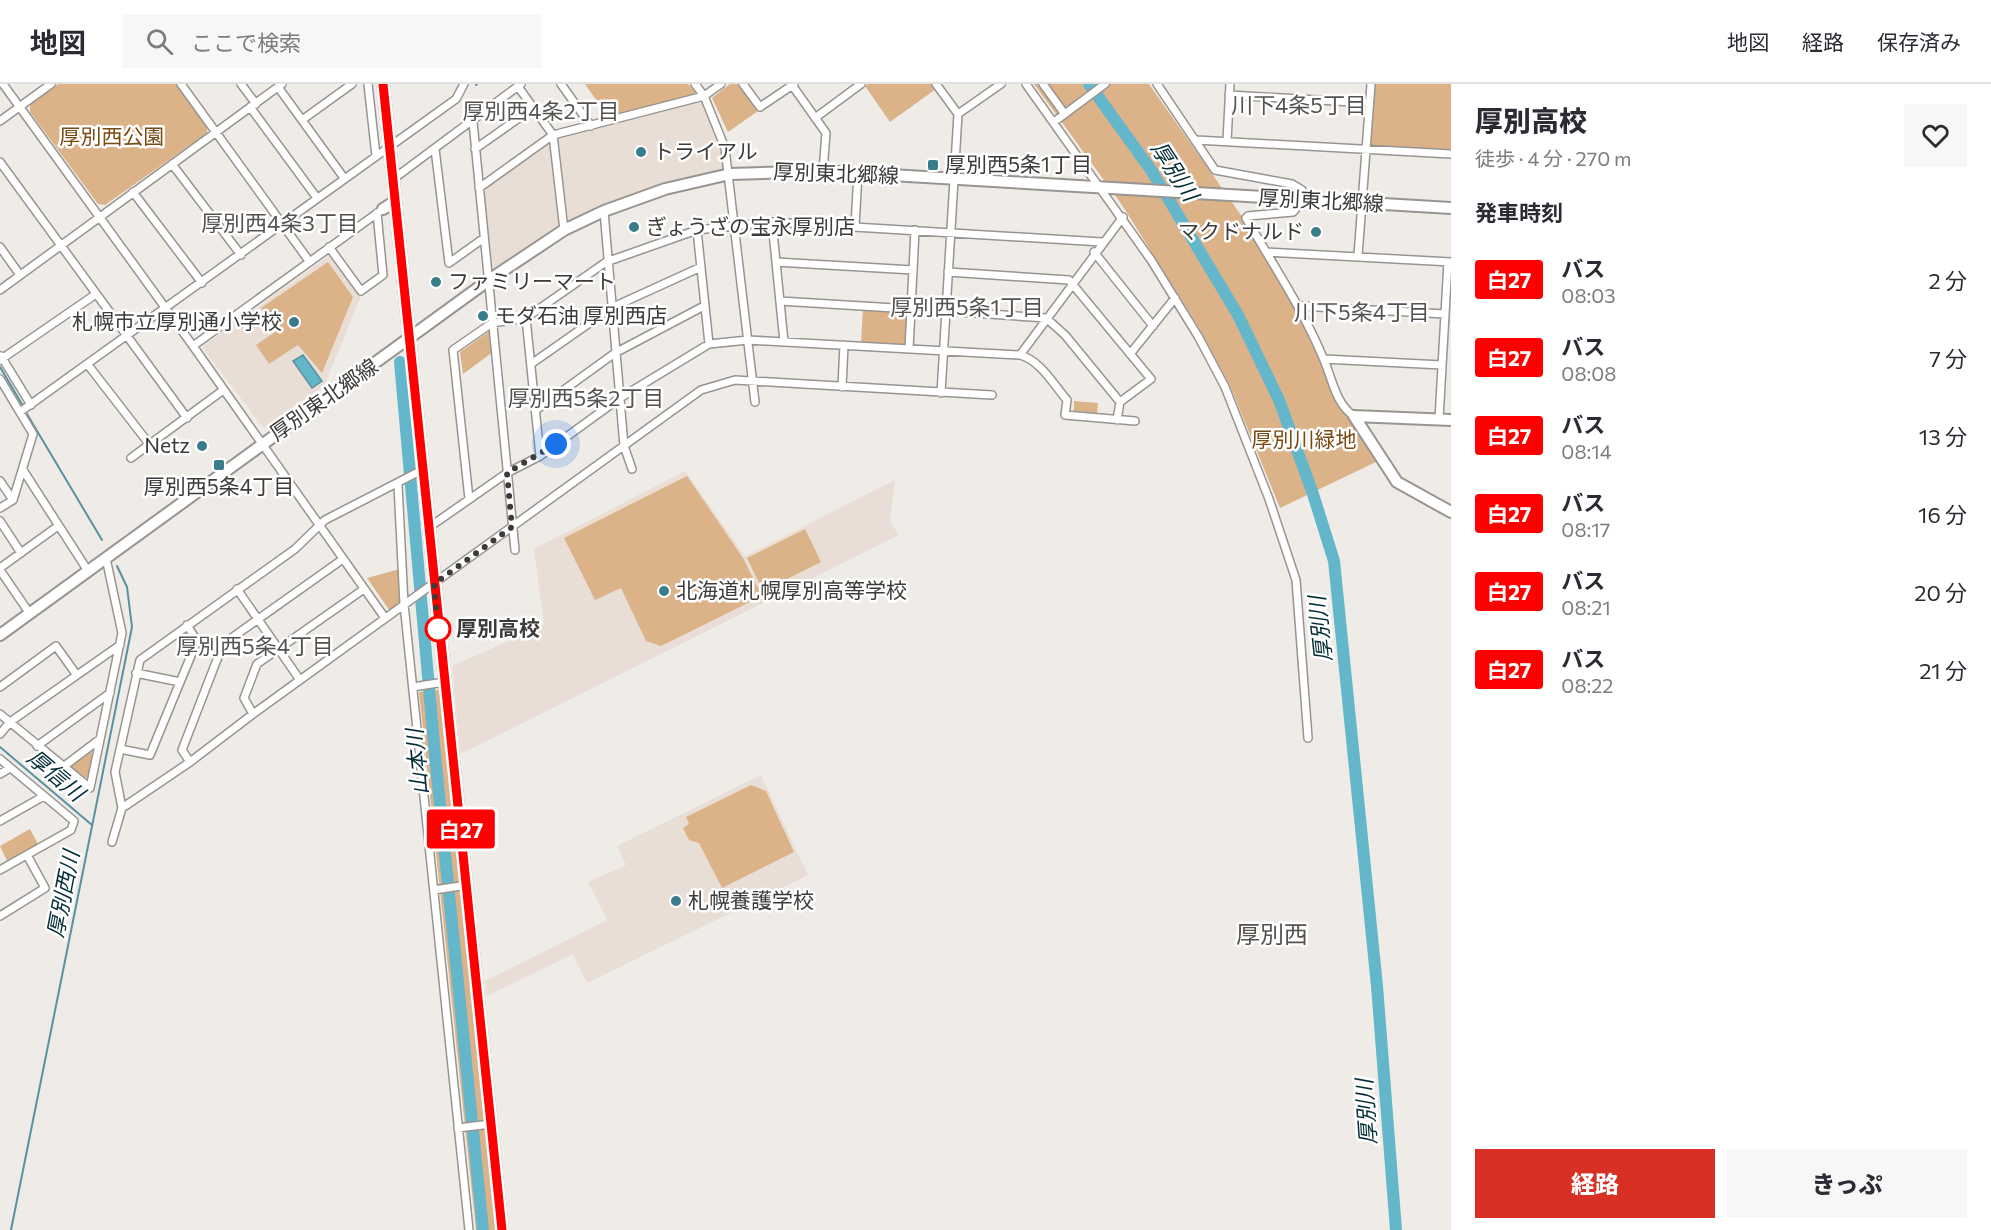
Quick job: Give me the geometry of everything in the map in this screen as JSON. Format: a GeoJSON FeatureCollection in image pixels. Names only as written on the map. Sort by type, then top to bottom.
{"type":"FeatureCollection","features":[{"type":"Feature","properties":{"kind":"main road"},"geometry":{"type":"LineString","coordinates":[[383,84],[382,151],[392,180],[386,207],[410,339],[419,473],[428,528],[429,587],[438,683],[467,885],[502,1230]]}},
{"type":"Feature","properties":{"kind":"main road","name":"厚別東北郷線"},"geometry":{"type":"LineString","coordinates":[[0,635],[489,280],[564,230],[604,211],[665,189],[730,174],[823,171],[1451,208]]}},
{"type":"Feature","properties":{"kind":"main road"},"geometry":{"type":"LineString","coordinates":[[1354,416],[1451,420]]}},
{"type":"Feature","properties":{"kind":"main road"},"geometry":{"type":"LineString","coordinates":[[1354,416],[1397,482],[1451,512]]}},
{"type":"Feature","properties":{"kind":"street"},"geometry":{"type":"LineString","coordinates":[[3,84],[193,346],[222,391],[236,405],[385,618]]}},
{"type":"Feature","properties":{"kind":"street"},"geometry":{"type":"LineString","coordinates":[[0,121],[51,84]]}},
{"type":"Feature","properties":{"kind":"street"},"geometry":{"type":"LineString","coordinates":[[181,84],[309,261]]}},
{"type":"Feature","properties":{"kind":"street"},"geometry":{"type":"LineString","coordinates":[[241,84],[253,106],[317,198]]}},
{"type":"Feature","properties":{"kind":"street"},"geometry":{"type":"LineString","coordinates":[[302,120],[352,84]]}},
{"type":"Feature","properties":{"kind":"street"},"geometry":{"type":"LineString","coordinates":[[368,84],[382,151]]}},
{"type":"Feature","properties":{"kind":"street"},"geometry":{"type":"LineString","coordinates":[[20,412],[128,337],[344,178],[456,99],[464,84]]}},
{"type":"Feature","properties":{"kind":"street"},"geometry":{"type":"LineString","coordinates":[[561,84],[591,126]]}},
{"type":"Feature","properties":{"kind":"street"},"geometry":{"type":"LineString","coordinates":[[695,84],[704,96],[725,148],[730,174],[755,402]]}},
{"type":"Feature","properties":{"kind":"street"},"geometry":{"type":"LineString","coordinates":[[479,188],[553,135],[704,96],[721,84]]}},
{"type":"Feature","properties":{"kind":"street"},"geometry":{"type":"LineString","coordinates":[[743,84],[760,107],[793,85],[826,133],[823,171]]}},
{"type":"Feature","properties":{"kind":"street"},"geometry":{"type":"LineString","coordinates":[[815,118],[861,84]]}},
{"type":"Feature","properties":{"kind":"street"},"geometry":{"type":"LineString","coordinates":[[936,84],[958,114],[941,393]]}},
{"type":"Feature","properties":{"kind":"street"},"geometry":{"type":"LineString","coordinates":[[958,114],[1001,84]]}},
{"type":"Feature","properties":{"kind":"street"},"geometry":{"type":"LineString","coordinates":[[1026,84],[1123,217],[1175,298],[1225,387],[1269,499],[1296,580],[1308,738]]}},
{"type":"Feature","properties":{"kind":"street"},"geometry":{"type":"LineString","coordinates":[[1043,84],[1066,111]]}},
{"type":"Feature","properties":{"kind":"street"},"geometry":{"type":"LineString","coordinates":[[1053,122],[1105,84]]}},
{"type":"Feature","properties":{"kind":"street"},"geometry":{"type":"LineString","coordinates":[[1157,84],[1215,170],[1292,184],[1302,190],[1303,200],[1293,212],[1246,218],[1299,306],[1324,359],[1334,388],[1348,412],[1354,416]]}},
{"type":"Feature","properties":{"kind":"street"},"geometry":{"type":"LineString","coordinates":[[1227,141],[1230,84]]}},
{"type":"Feature","properties":{"kind":"street"},"geometry":{"type":"LineString","coordinates":[[1358,256],[1364,204],[1371,84]]}},
{"type":"Feature","properties":{"kind":"street"},"geometry":{"type":"LineString","coordinates":[[0,290],[280,86],[344,178]]}},
{"type":"Feature","properties":{"kind":"street"},"geometry":{"type":"LineString","coordinates":[[392,180],[520,86],[553,135],[564,230]]}},
{"type":"Feature","properties":{"kind":"street"},"geometry":{"type":"LineString","coordinates":[[1229,95],[1369,104]]}},
{"type":"Feature","properties":{"kind":"street"},"geometry":{"type":"LineString","coordinates":[[476,149],[533,108]]}},
{"type":"Feature","properties":{"kind":"street"},"geometry":{"type":"LineString","coordinates":[[472,122],[515,550]]}},
{"type":"Feature","properties":{"kind":"street"},"geometry":{"type":"LineString","coordinates":[[1196,140],[1451,154]]}},
{"type":"Feature","properties":{"kind":"street"},"geometry":{"type":"LineString","coordinates":[[435,149],[448,263],[484,238]]}},
{"type":"Feature","properties":{"kind":"street"},"geometry":{"type":"LineString","coordinates":[[0,162],[187,418]]}},
{"type":"Feature","properties":{"kind":"street"},"geometry":{"type":"LineString","coordinates":[[172,165],[241,255]]}},
{"type":"Feature","properties":{"kind":"street"},"geometry":{"type":"LineString","coordinates":[[855,226],[858,173]]}},
{"type":"Feature","properties":{"kind":"street"},"geometry":{"type":"LineString","coordinates":[[133,192],[202,283]]}},
{"type":"Feature","properties":{"kind":"street"},"geometry":{"type":"LineString","coordinates":[[329,247],[361,291],[383,275],[386,207]]}},
{"type":"Feature","properties":{"kind":"street"},"geometry":{"type":"LineString","coordinates":[[193,346],[386,207]]}},
{"type":"Feature","properties":{"kind":"street"},"geometry":{"type":"LineString","coordinates":[[604,211],[606,262],[624,446],[632,469]]}},
{"type":"Feature","properties":{"kind":"street"},"geometry":{"type":"LineString","coordinates":[[1020,355],[1094,252],[1123,217]]}},
{"type":"Feature","properties":{"kind":"street"},"geometry":{"type":"LineString","coordinates":[[772,222],[784,342]]}},
{"type":"Feature","properties":{"kind":"street"},"geometry":{"type":"LineString","coordinates":[[469,499],[453,350],[492,323],[526,318],[606,262],[697,230],[772,222],[1102,242]]}},
{"type":"Feature","properties":{"kind":"street"},"geometry":{"type":"LineString","coordinates":[[697,230],[709,344]]}},
{"type":"Feature","properties":{"kind":"street"},"geometry":{"type":"LineString","coordinates":[[909,349],[915,230]]}},
{"type":"Feature","properties":{"kind":"street"},"geometry":{"type":"LineString","coordinates":[[0,247],[20,275]]}},
{"type":"Feature","properties":{"kind":"street"},"geometry":{"type":"LineString","coordinates":[[1094,252],[1153,326]]}},
{"type":"Feature","properties":{"kind":"street"},"geometry":{"type":"LineString","coordinates":[[1267,252],[1450,262],[1439,419]]}},
{"type":"Feature","properties":{"kind":"street"},"geometry":{"type":"LineString","coordinates":[[776,262],[913,270]]}},
{"type":"Feature","properties":{"kind":"street"},"geometry":{"type":"LineString","coordinates":[[531,364],[611,308],[700,267]]}},
{"type":"Feature","properties":{"kind":"street"},"geometry":{"type":"LineString","coordinates":[[948,272],[1069,280],[1150,378],[1120,402],[1117,420]]}},
{"type":"Feature","properties":{"kind":"street"},"geometry":{"type":"LineString","coordinates":[[31,405],[1,358],[96,294]]}},
{"type":"Feature","properties":{"kind":"street"},"geometry":{"type":"LineString","coordinates":[[1130,354],[1175,298]]}},
{"type":"Feature","properties":{"kind":"street"},"geometry":{"type":"LineString","coordinates":[[780,301],[911,309]]}},
{"type":"Feature","properties":{"kind":"street"},"geometry":{"type":"LineString","coordinates":[[536,410],[615,353],[704,306]]}},
{"type":"Feature","properties":{"kind":"street"},"geometry":{"type":"LineString","coordinates":[[1299,306],[1445,314]]}},
{"type":"Feature","properties":{"kind":"street"},"geometry":{"type":"LineString","coordinates":[[945,311],[1046,318],[1065,335],[1120,402]]}},
{"type":"Feature","properties":{"kind":"street"},"geometry":{"type":"LineString","coordinates":[[526,318],[540,456]]}},
{"type":"Feature","properties":{"kind":"street"},"geometry":{"type":"LineString","coordinates":[[428,528],[507,473],[540,456],[620,398],[709,344],[748,340],[1027,356],[1067,400],[1065,415],[1135,421]]}},
{"type":"Feature","properties":{"kind":"street"},"geometry":{"type":"LineString","coordinates":[[842,387],[844,345]]}},
{"type":"Feature","properties":{"kind":"street"},"geometry":{"type":"LineString","coordinates":[[1324,359],[1442,365]]}},
{"type":"Feature","properties":{"kind":"street"},"geometry":{"type":"LineString","coordinates":[[88,365],[150,445]]}},
{"type":"Feature","properties":{"kind":"street"},"geometry":{"type":"LineString","coordinates":[[0,379],[33,434],[13,500],[0,508]]}},
{"type":"Feature","properties":{"kind":"street"},"geometry":{"type":"LineString","coordinates":[[122,808],[190,762],[406,602],[701,390],[735,380],[992,395]]}},
{"type":"Feature","properties":{"kind":"street"},"geometry":{"type":"LineString","coordinates":[[131,458],[222,391]]}},
{"type":"Feature","properties":{"kind":"street"},"geometry":{"type":"LineString","coordinates":[[23,470],[88,571]]}},
{"type":"Feature","properties":{"kind":"street"},"geometry":{"type":"LineString","coordinates":[[112,842],[122,808],[115,772],[140,660],[295,549],[319,525],[419,473]]}},
{"type":"Feature","properties":{"kind":"street"},"geometry":{"type":"LineString","coordinates":[[0,481],[13,500]]}},
{"type":"Feature","properties":{"kind":"street"},"geometry":{"type":"LineString","coordinates":[[402,483],[406,602],[469,1230]]}},
{"type":"Feature","properties":{"kind":"street"},"geometry":{"type":"LineString","coordinates":[[0,521],[21,553]]}},
{"type":"Feature","properties":{"kind":"street"},"geometry":{"type":"LineString","coordinates":[[30,614],[0,569],[58,526]]}},
{"type":"Feature","properties":{"kind":"street"},"geometry":{"type":"LineString","coordinates":[[0,714],[90,788],[123,633],[106,558]]}},
{"type":"Feature","properties":{"kind":"street"},"geometry":{"type":"LineString","coordinates":[[190,762],[182,750],[223,644],[344,559]]}},
{"type":"Feature","properties":{"kind":"street"},"geometry":{"type":"LineString","coordinates":[[237,589],[300,680]]}},
{"type":"Feature","properties":{"kind":"street"},"geometry":{"type":"LineString","coordinates":[[253,714],[244,698],[257,664],[364,589]]}},
{"type":"Feature","properties":{"kind":"street"},"geometry":{"type":"LineString","coordinates":[[120,749],[150,755],[197,640],[187,625]]}},
{"type":"Feature","properties":{"kind":"street"},"geometry":{"type":"LineString","coordinates":[[0,734],[10,722],[120,645]]}},
{"type":"Feature","properties":{"kind":"street"},"geometry":{"type":"LineString","coordinates":[[0,687],[56,646],[76,674]]}},
{"type":"Feature","properties":{"kind":"street"},"geometry":{"type":"LineString","coordinates":[[136,673],[180,682]]}},
{"type":"Feature","properties":{"kind":"street"},"geometry":{"type":"LineString","coordinates":[[416,686],[438,683]]}},
{"type":"Feature","properties":{"kind":"street"},"geometry":{"type":"LineString","coordinates":[[37,746],[110,693]]}},
{"type":"Feature","properties":{"kind":"street"},"geometry":{"type":"LineString","coordinates":[[63,766],[100,739]]}},
{"type":"Feature","properties":{"kind":"street"},"geometry":{"type":"LineString","coordinates":[[0,759],[74,821],[71,830],[0,870]]}},
{"type":"Feature","properties":{"kind":"street"},"geometry":{"type":"LineString","coordinates":[[0,774],[10,768]]}},
{"type":"Feature","properties":{"kind":"street"},"geometry":{"type":"LineString","coordinates":[[0,821],[44,796]]}},
{"type":"Feature","properties":{"kind":"street"},"geometry":{"type":"LineString","coordinates":[[0,916],[45,888],[27,855]]}},
{"type":"Feature","properties":{"kind":"street"},"geometry":{"type":"LineString","coordinates":[[436,889],[467,885]]}},
{"type":"Feature","properties":{"kind":"street"},"geometry":{"type":"LineString","coordinates":[[460,1128],[491,1124]]}},
{"type":"Feature","properties":{"kind":"shaded area"},"geometry":{"type":"Polygon","coordinates":[[[704,96],[719,129],[730,174],[604,211],[489,280],[479,188],[553,135],[704,96]]]}},
{"type":"Feature","properties":{"kind":"shaded area","name":"札幌市立厚別通小学校"},"geometry":{"type":"Polygon","coordinates":[[[330,255],[361,296],[324,386],[264,429],[202,347],[330,255]]]}},
{"type":"Feature","properties":{"kind":"shaded area","name":"北海道札幌厚別高等学校"},"geometry":{"type":"Polygon","coordinates":[[[685,471],[745,556],[895,480],[890,522],[899,535],[463,753],[460,752],[452,666],[544,625],[534,549],[685,471]]]}},
{"type":"Feature","properties":{"kind":"shaded area","name":"札幌養護学校"},"geometry":{"type":"Polygon","coordinates":[[[761,775],[808,875],[587,983],[573,954],[487,996],[485,981],[607,920],[588,882],[626,865],[617,846],[761,775]]]}},
{"type":"Feature","properties":{"kind":"green space","name":"厚別西公園"},"geometry":{"type":"Polygon","coordinates":[[[58,84],[176,84],[207,126],[207,133],[105,205],[98,204],[30,112],[30,104],[58,84]]]}},
{"type":"Feature","properties":{"kind":"green space"},"geometry":{"type":"Polygon","coordinates":[[[585,84],[688,84],[696,93],[694,97],[609,118],[585,84]]]}},
{"type":"Feature","properties":{"kind":"green space"},"geometry":{"type":"Polygon","coordinates":[[[730,84],[738,84],[758,111],[728,132],[712,98],[730,84]]]}},
{"type":"Feature","properties":{"kind":"green space"},"geometry":{"type":"Polygon","coordinates":[[[868,84],[932,84],[936,89],[890,122],[865,86],[868,84]]]}},
{"type":"Feature","properties":{"kind":"green space","name":"厚別川緑地"},"geometry":{"type":"Polygon","coordinates":[[[1034,84],[1149,84],[1250,228],[1319,352],[1339,406],[1378,461],[1280,508],[1231,388],[1198,326],[1122,205],[1034,84]]]}},
{"type":"Feature","properties":{"kind":"green space"},"geometry":{"type":"Polygon","coordinates":[[[1373,84],[1451,84],[1451,152],[1369,147],[1373,84]]]}},
{"type":"Feature","properties":{"kind":"green space"},"geometry":{"type":"Polygon","coordinates":[[[328,262],[353,297],[322,373],[298,345],[269,364],[256,345],[278,330],[261,308],[328,262]]]}},
{"type":"Feature","properties":{"kind":"green space"},"geometry":{"type":"Polygon","coordinates":[[[863,309],[908,313],[906,346],[861,343],[863,309]]]}},
{"type":"Feature","properties":{"kind":"green space"},"geometry":{"type":"Polygon","coordinates":[[[490,331],[493,352],[463,374],[460,352],[490,331]]]}},
{"type":"Feature","properties":{"kind":"green space"},"geometry":{"type":"Polygon","coordinates":[[[1074,401],[1098,403],[1097,413],[1074,411],[1074,401]]]}},
{"type":"Feature","properties":{"kind":"green space"},"geometry":{"type":"Polygon","coordinates":[[[687,476],[743,558],[762,596],[661,646],[646,641],[621,588],[595,600],[564,538],[687,476]]]}},
{"type":"Feature","properties":{"kind":"green space"},"geometry":{"type":"Polygon","coordinates":[[[805,529],[821,562],[763,591],[747,558],[805,529]]]}},
{"type":"Feature","properties":{"kind":"green space"},"geometry":{"type":"Polygon","coordinates":[[[400,569],[403,601],[390,611],[367,578],[400,569]]]}},
{"type":"Feature","properties":{"kind":"green space"},"geometry":{"type":"Polygon","coordinates":[[[439,690],[497,1230],[476,1230],[419,692],[439,690]]]}},
{"type":"Feature","properties":{"kind":"green space"},"geometry":{"type":"Polygon","coordinates":[[[90,751],[93,754],[89,777],[85,778],[71,768],[71,765],[90,751]]]}},
{"type":"Feature","properties":{"kind":"green space"},"geometry":{"type":"Polygon","coordinates":[[[751,785],[766,791],[794,852],[722,888],[699,843],[689,840],[683,828],[689,824],[686,817],[751,785]]]}},
{"type":"Feature","properties":{"kind":"green space"},"geometry":{"type":"Polygon","coordinates":[[[30,829],[38,844],[7,861],[0,846],[30,829]]]}},
{"type":"Feature","properties":{"kind":"water"},"geometry":{"type":"Polygon","coordinates":[[[303,355],[322,381],[312,388],[293,361],[303,355]]]}},
{"type":"Feature","properties":{"kind":"waterway","name":"厚別川"},"geometry":{"type":"LineString","coordinates":[[1089,84],[1151,170],[1238,315],[1279,400],[1334,561],[1377,986],[1396,1230]]}},
{"type":"Feature","properties":{"kind":"waterway","name":"山本川"},"geometry":{"type":"LineString","coordinates":[[400,362],[435,755],[483,1230]]}},
{"type":"Feature","properties":{"kind":"waterway","name":"厚別西川"},"geometry":{"type":"LineString","coordinates":[[0,367],[23,406]]}},
{"type":"Feature","properties":{"kind":"waterway","name":"厚別西川"},"geometry":{"type":"LineString","coordinates":[[27,414],[102,540]]}},
{"type":"Feature","properties":{"kind":"waterway","name":"厚別西川"},"geometry":{"type":"LineString","coordinates":[[11,1230],[132,627],[127,587],[117,566]]}},
{"type":"Feature","properties":{"kind":"waterway","name":"厚信川"},"geometry":{"type":"LineString","coordinates":[[0,747],[92,825]]}},
{"type":"Feature","properties":{"kind":"bus line","name":"白27"},"geometry":{"type":"LineString","coordinates":[[383,84],[502,1230]]}},
{"type":"Feature","properties":{"kind":"place","name":"トライアル"},"geometry":{"type":"Point","coordinates":[641,152]}},
{"type":"Feature","properties":{"kind":"place","name":"厚別西5条1丁目"},"geometry":{"type":"Point","coordinates":[933,165]}},
{"type":"Feature","properties":{"kind":"place","name":"ぎょうざの宝永厚別店"},"geometry":{"type":"Point","coordinates":[634,227]}},
{"type":"Feature","properties":{"kind":"place","name":"マクドナルド"},"geometry":{"type":"Point","coordinates":[1316,232]}},
{"type":"Feature","properties":{"kind":"place","name":"ファミリーマート"},"geometry":{"type":"Point","coordinates":[436,282]}},
{"type":"Feature","properties":{"kind":"place","name":"モダ石油 厚別西店"},"geometry":{"type":"Point","coordinates":[483,316]}},
{"type":"Feature","properties":{"kind":"place","name":"札幌市立厚別通小学校"},"geometry":{"type":"Point","coordinates":[294,322]}},
{"type":"Feature","properties":{"kind":"place","name":"Netz"},"geometry":{"type":"Point","coordinates":[202,446]}},
{"type":"Feature","properties":{"kind":"place","name":"厚別西5条4丁目"},"geometry":{"type":"Point","coordinates":[219,465]}},
{"type":"Feature","properties":{"kind":"place","name":"北海道札幌厚別高等学校"},"geometry":{"type":"Point","coordinates":[664,591]}},
{"type":"Feature","properties":{"kind":"place","name":"厚別高校"},"geometry":{"type":"Point","coordinates":[438,629]}},
{"type":"Feature","properties":{"kind":"place","name":"札幌養護学校"},"geometry":{"type":"Point","coordinates":[676,901]}},
{"type":"Feature","properties":{"kind":"district","name":"川下4条5丁目"},"geometry":{"type":"Point","coordinates":[1299,105]}},
{"type":"Feature","properties":{"kind":"district","name":"厚別西4条2丁目"},"geometry":{"type":"Point","coordinates":[541,111]}},
{"type":"Feature","properties":{"kind":"district","name":"厚別西4条3丁目"},"geometry":{"type":"Point","coordinates":[280,223]}},
{"type":"Feature","properties":{"kind":"district","name":"厚別西5条1丁目"},"geometry":{"type":"Point","coordinates":[967,307]}},
{"type":"Feature","properties":{"kind":"district","name":"川下5条4丁目"},"geometry":{"type":"Point","coordinates":[1362,312]}},
{"type":"Feature","properties":{"kind":"district","name":"厚別西5条2丁目"},"geometry":{"type":"Point","coordinates":[586,398]}},
{"type":"Feature","properties":{"kind":"district","name":"厚別西5条4丁目"},"geometry":{"type":"Point","coordinates":[255,646]}},
{"type":"Feature","properties":{"kind":"district","name":"厚別西"},"geometry":{"type":"Point","coordinates":[1272,935]}},
{"type":"Feature","properties":{"kind":"route"},"geometry":{"type":"LineString","coordinates":[[438,629],[434,584],[512,527],[507,473],[540,456],[556,444]]}}]}
